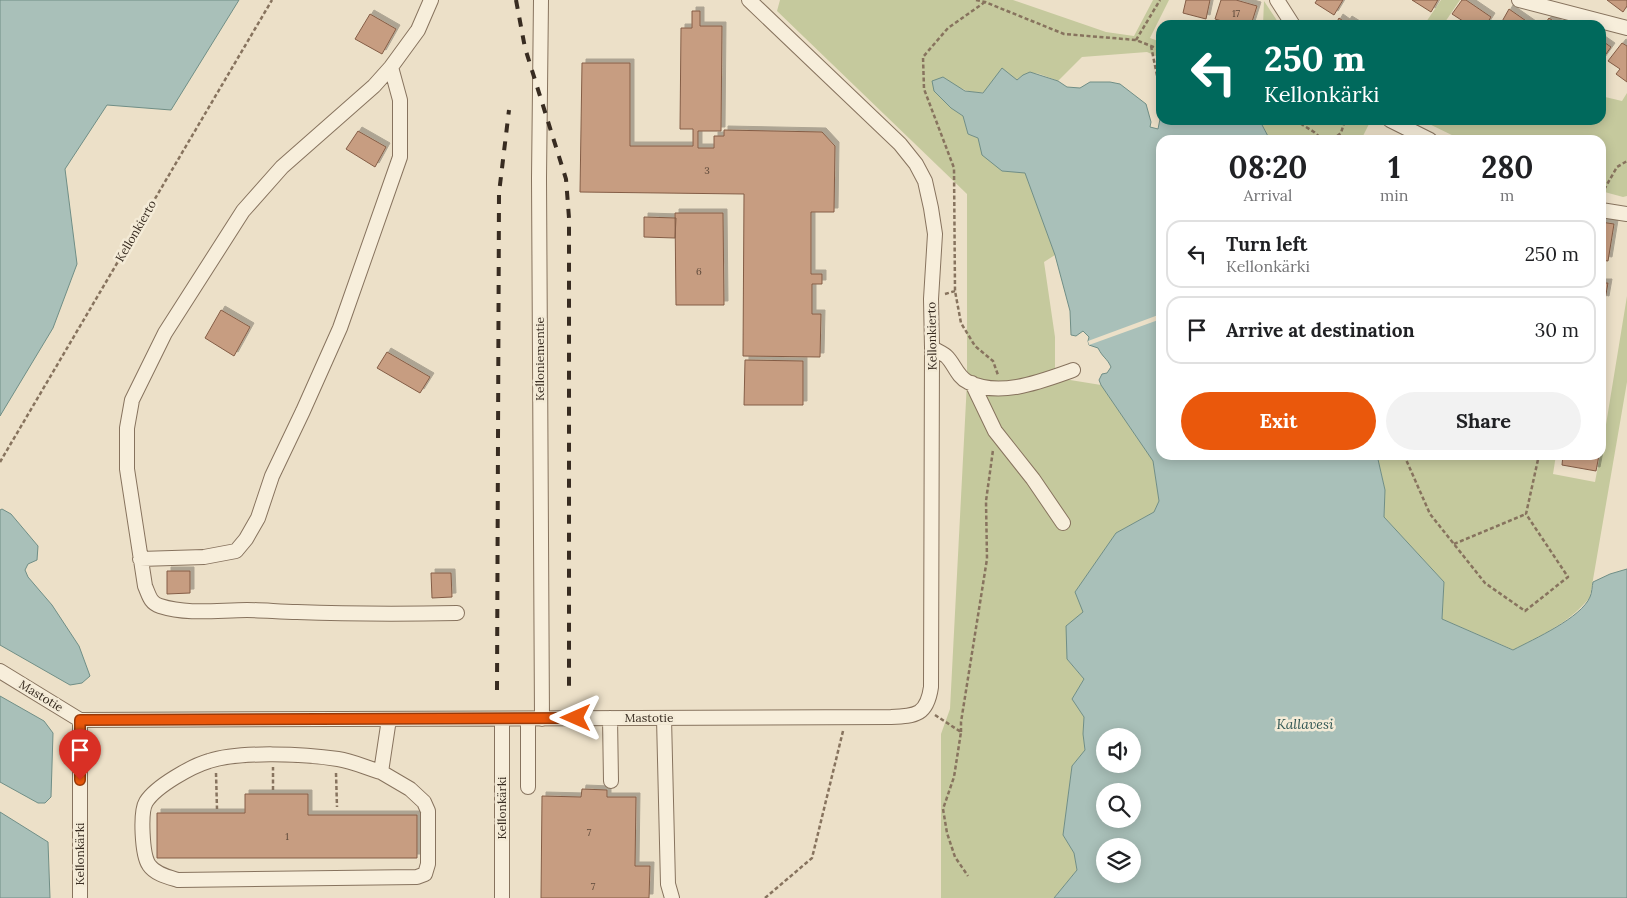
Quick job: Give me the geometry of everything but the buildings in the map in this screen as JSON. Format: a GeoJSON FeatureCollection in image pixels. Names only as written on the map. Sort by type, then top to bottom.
{"type":"FeatureCollection","features":[{"type":"Feature","properties":{"kind":"street"},"geometry":{"type":"LineString","coordinates":[[431,0],[418,30],[391,67],[374,86],[282,167],[243,211],[165,333],[132,400],[127,428],[127,469],[145,586],[151,600],[160,606],[173,609],[208,611],[457,613]]}},
{"type":"Feature","properties":{"kind":"street","name":"Kelloniementie"},"geometry":{"type":"LineString","coordinates":[[528,786],[535,719],[541,0]]}},
{"type":"Feature","properties":{"kind":"street","name":"Kellonkierto"},"geometry":{"type":"LineString","coordinates":[[749,0],[900,144],[916,164],[925,181],[935,234],[931,299],[931,688],[930,698],[925,709]]}},
{"type":"Feature","properties":{"kind":"street"},"geometry":{"type":"LineString","coordinates":[[1277,0],[1290,20]]}},
{"type":"Feature","properties":{"kind":"street"},"geometry":{"type":"LineString","coordinates":[[1519,0],[1596,20]]}},
{"type":"Feature","properties":{"kind":"street"},"geometry":{"type":"LineString","coordinates":[[1606,23],[1627,28]]}},
{"type":"Feature","properties":{"kind":"street"},"geometry":{"type":"LineString","coordinates":[[140,559],[204,557],[236,551],[246,539],[258,518],[272,476],[340,328],[400,157],[400,100],[391,67]]}},
{"type":"Feature","properties":{"kind":"street"},"geometry":{"type":"LineString","coordinates":[[1400,125],[1420,135]]}},
{"type":"Feature","properties":{"kind":"street"},"geometry":{"type":"LineString","coordinates":[[1606,211],[1627,214]]}},
{"type":"Feature","properties":{"kind":"street"},"geometry":{"type":"LineString","coordinates":[[932,348],[946,356],[967,382],[984,388],[1022,387],[1073,370]]}},
{"type":"Feature","properties":{"kind":"street"},"geometry":{"type":"LineString","coordinates":[[972,383],[995,431],[1033,479],[1063,523]]}},
{"type":"Feature","properties":{"kind":"street","name":"Mastotie"},"geometry":{"type":"LineString","coordinates":[[0,671],[80,720],[891,717],[917,714],[925,709]]}},
{"type":"Feature","properties":{"kind":"street"},"geometry":{"type":"LineString","coordinates":[[610,718],[611,781]]}},
{"type":"Feature","properties":{"kind":"street"},"geometry":{"type":"LineString","coordinates":[[664,718],[668,884],[672,898]]}},
{"type":"Feature","properties":{"kind":"street"},"geometry":{"type":"LineString","coordinates":[[381,772],[389,719]]}},
{"type":"Feature","properties":{"kind":"street","name":"Kellonkärki"},"geometry":{"type":"LineString","coordinates":[[502,719],[502,898]]}},
{"type":"Feature","properties":{"kind":"street","name":"Kellonkärki"},"geometry":{"type":"LineString","coordinates":[[80,720],[80,898]]}},
{"type":"Feature","properties":{"kind":"street"},"geometry":{"type":"LineString","coordinates":[[273,755],[339,759],[381,772],[410,789],[424,802],[428,811],[428,864],[425,874],[417,877],[178,880],[154,870],[148,864],[145,857],[143,812],[146,801],[177,776],[216,759],[273,755]]}},
{"type":"Feature","properties":{"kind":"path","name":"Kellonkierto"},"geometry":{"type":"LineString","coordinates":[[0,462],[272,0]]}},
{"type":"Feature","properties":{"kind":"path"},"geometry":{"type":"LineString","coordinates":[[976,0],[1064,34],[1136,40],[1156,48]]}},
{"type":"Feature","properties":{"kind":"path"},"geometry":{"type":"LineString","coordinates":[[1136,40],[1160,0]]}},
{"type":"Feature","properties":{"kind":"path"},"geometry":{"type":"LineString","coordinates":[[985,2],[948,28],[923,57],[924,90],[954,168],[955,290],[961,323],[975,346],[993,362],[1002,388]]}},
{"type":"Feature","properties":{"kind":"path"},"geometry":{"type":"LineString","coordinates":[[1151,46],[1156,70]]}},
{"type":"Feature","properties":{"kind":"path"},"geometry":{"type":"LineString","coordinates":[[1303,125],[1317,135]]}},
{"type":"Feature","properties":{"kind":"path"},"geometry":{"type":"LineString","coordinates":[[1606,187],[1617,167],[1627,160]]}},
{"type":"Feature","properties":{"kind":"path"},"geometry":{"type":"LineString","coordinates":[[968,876],[954,857],[943,809],[954,778],[987,559],[986,501],[995,431]]}},
{"type":"Feature","properties":{"kind":"path"},"geometry":{"type":"LineString","coordinates":[[1406,460],[1430,514],[1485,583],[1525,611],[1568,577],[1526,514],[1538,460]]}},
{"type":"Feature","properties":{"kind":"path"},"geometry":{"type":"LineString","coordinates":[[1454,544],[1526,514]]}},
{"type":"Feature","properties":{"kind":"path"},"geometry":{"type":"LineString","coordinates":[[925,709],[961,732]]}},
{"type":"Feature","properties":{"kind":"path"},"geometry":{"type":"LineString","coordinates":[[765,898],[812,858],[847,717]]}},
{"type":"Feature","properties":{"kind":"path"},"geometry":{"type":"LineString","coordinates":[[273,755],[273,790]]}},
{"type":"Feature","properties":{"kind":"path"},"geometry":{"type":"LineString","coordinates":[[216,759],[218,809]]}},
{"type":"Feature","properties":{"kind":"path"},"geometry":{"type":"LineString","coordinates":[[337,807],[335,776],[339,759]]}},
{"type":"Feature","properties":{"kind":"green space"},"geometry":{"type":"Polygon","coordinates":[[[780,0],[1013,0],[1106,32],[1134,36],[1153,0],[1169,0],[1159,20],[1156,20],[1156,26],[1150,38],[1156,40],[1156,56],[1147,52],[1082,57],[1058,81],[1035,73],[1029,73],[995,90],[986,92],[962,89],[943,77],[934,91],[951,108],[963,115],[968,134],[978,138],[1002,171],[1025,172],[1055,255],[1044,262],[1055,337],[1055,368],[1064,379],[1101,385],[1153,461],[1159,501],[1154,512],[1116,533],[1075,592],[1084,612],[1067,659],[1084,679],[1072,699],[1084,717],[1085,751],[1072,766],[1063,835],[1074,853],[1077,870],[1054,898],[941,898],[941,734],[950,709],[967,382],[967,194],[777,11],[780,0]]]}},
{"type":"Feature","properties":{"kind":"green space"},"geometry":{"type":"Polygon","coordinates":[[[1441,0],[1460,0],[1446,20],[1427,20],[1441,0]]]}},
{"type":"Feature","properties":{"kind":"green space"},"geometry":{"type":"Polygon","coordinates":[[[1264,1],[1277,20],[1263,20],[1264,1]]]}},
{"type":"Feature","properties":{"kind":"green space"},"geometry":{"type":"Polygon","coordinates":[[[1627,93],[1627,196],[1623,197],[1606,192],[1606,135],[1452,135],[1431,125],[1606,125],[1606,97],[1622,101],[1627,93]]]}},
{"type":"Feature","properties":{"kind":"green space"},"geometry":{"type":"Polygon","coordinates":[[[1262,125],[1368,125],[1364,135],[1267,135],[1262,125]]]}},
{"type":"Feature","properties":{"kind":"green space"},"geometry":{"type":"Polygon","coordinates":[[[1627,296],[1627,382],[1590,597],[1564,621],[1514,650],[1442,619],[1444,582],[1384,517],[1385,490],[1378,460],[1555,460],[1553,474],[1595,482],[1599,460],[1606,460],[1606,424],[1627,296]]]}},
{"type":"Feature","properties":{"kind":"water"},"geometry":{"type":"Polygon","coordinates":[[[0,0],[239,0],[171,110],[107,105],[65,169],[77,264],[53,328],[0,416],[0,0]]]}},
{"type":"Feature","properties":{"kind":"water","name":"Kallavesi"},"geometry":{"type":"Polygon","coordinates":[[[1002,68],[1017,80],[1030,72],[1058,81],[1067,87],[1080,88],[1090,82],[1110,82],[1120,84],[1146,104],[1151,122],[1150,127],[1158,129],[1159,125],[1262,125],[1267,135],[1156,135],[1156,460],[1378,460],[1385,490],[1384,517],[1444,582],[1442,619],[1513,650],[1544,634],[1577,613],[1590,597],[1593,582],[1627,569],[1627,898],[1054,898],[1077,870],[1074,853],[1063,835],[1072,766],[1085,750],[1083,734],[1084,717],[1072,699],[1084,679],[1067,659],[1066,626],[1083,612],[1075,592],[1116,533],[1154,512],[1159,501],[1153,461],[1099,380],[1102,374],[1107,373],[1111,367],[1098,348],[1089,345],[1089,337],[1083,331],[1076,336],[1071,335],[1070,311],[1055,255],[1025,173],[1002,171],[982,155],[978,138],[968,134],[963,116],[951,108],[934,91],[932,81],[943,77],[965,91],[983,93],[1002,68]]]}},
{"type":"Feature","properties":{"kind":"water"},"geometry":{"type":"Polygon","coordinates":[[[2,509],[11,514],[38,546],[37,560],[28,564],[25,570],[28,577],[52,605],[79,646],[90,676],[82,683],[70,685],[0,645],[0,510],[2,509]]]}},
{"type":"Feature","properties":{"kind":"water"},"geometry":{"type":"Polygon","coordinates":[[[0,696],[44,721],[53,733],[51,797],[45,803],[38,803],[0,782],[0,696]]]}},
{"type":"Feature","properties":{"kind":"water"},"geometry":{"type":"Polygon","coordinates":[[[0,812],[48,842],[50,898],[0,898],[0,812]]]}},
{"type":"Feature","properties":{"kind":"pier"},"geometry":{"type":"Polygon","coordinates":[[[1156,316],[1156,321],[1089,345],[1088,341],[1156,316]]]}},
{"type":"Feature","properties":{"kind":"railway"},"geometry":{"type":"LineString","coordinates":[[516,0],[525,48],[566,179],[569,218],[569,690]]}},
{"type":"Feature","properties":{"kind":"railway"},"geometry":{"type":"LineString","coordinates":[[497,690],[499,193],[509,110]]}},
{"type":"Feature","properties":{"kind":"route"},"geometry":{"type":"LineString","coordinates":[[80,780],[80,720],[576,718]]}}]}
